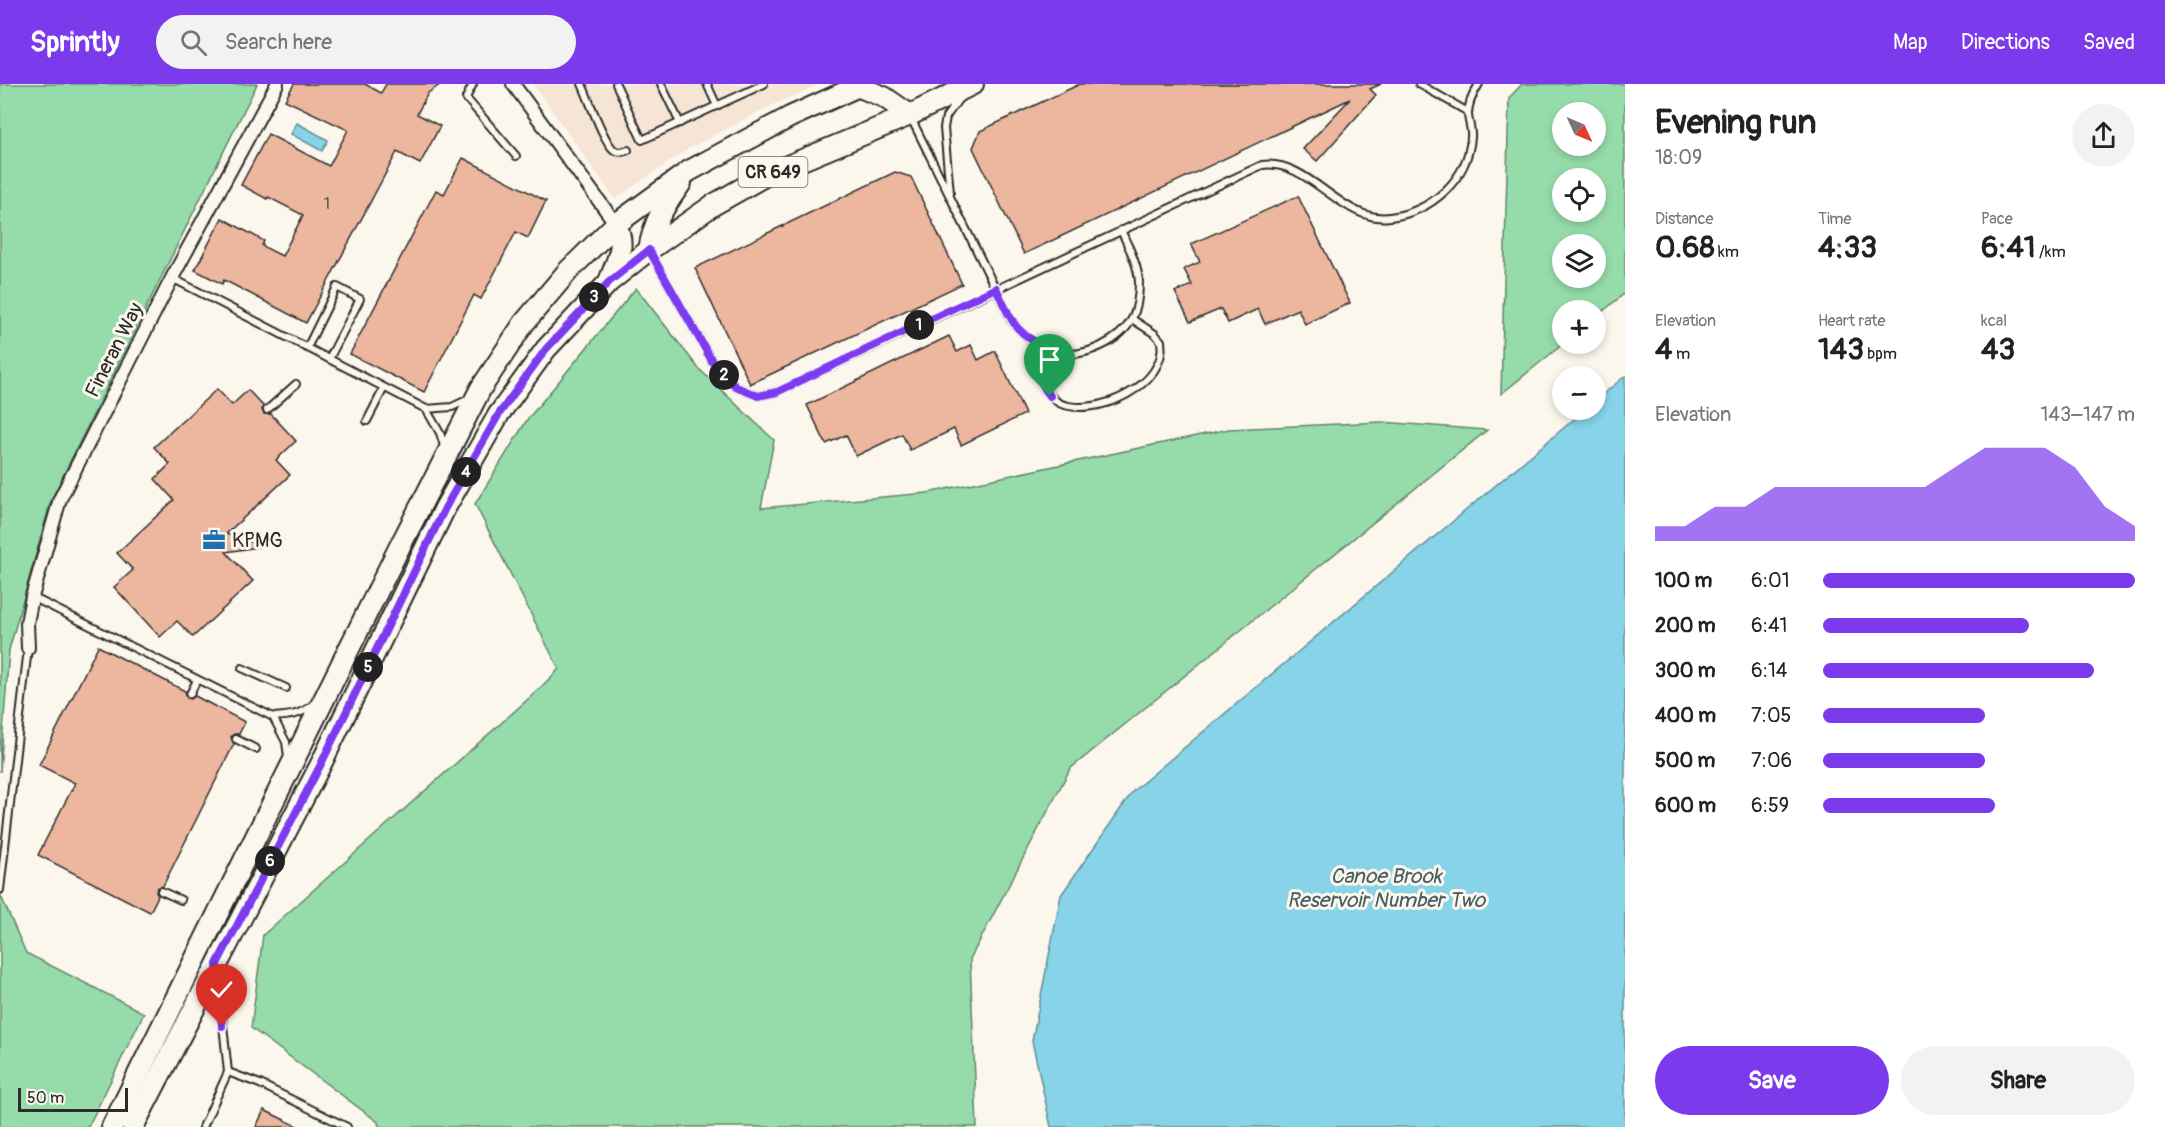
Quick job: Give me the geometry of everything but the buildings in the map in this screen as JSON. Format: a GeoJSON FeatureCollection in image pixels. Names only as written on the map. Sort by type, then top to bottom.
{"type":"FeatureCollection","features":[{"type":"Feature","properties":{"kind":"main road","name":"CR 649"},"geometry":{"type":"LineString","coordinates":[[133,1127],[321,764],[445,508],[499,414],[546,349],[609,282],[649,250],[713,205],[766,175],[910,115],[969,84]]}},
{"type":"Feature","properties":{"kind":"main road","name":"CR 649"},"geometry":{"type":"LineString","coordinates":[[112,1127],[446,456],[478,395],[524,323],[568,271],[616,224],[689,171],[790,117],[860,85]]}},
{"type":"Feature","properties":{"kind":"main road"},"geometry":{"type":"LineString","coordinates":[[860,85],[884,97],[910,115]]}},
{"type":"Feature","properties":{"kind":"main road"},"geometry":{"type":"LineString","coordinates":[[649,250],[652,230],[657,219],[689,171]]}},
{"type":"Feature","properties":{"kind":"main road"},"geometry":{"type":"LineString","coordinates":[[609,282],[621,251],[621,235],[616,224]]}},
{"type":"Feature","properties":{"kind":"street","name":"Fineran Way"},"geometry":{"type":"LineString","coordinates":[[28,648],[27,623],[32,597],[60,499],[172,278],[277,84]]}},
{"type":"Feature","properties":{"kind":"street"},"geometry":{"type":"LineString","coordinates":[[513,84],[616,224]]}},
{"type":"Feature","properties":{"kind":"lane"},"geometry":{"type":"LineString","coordinates":[[473,84],[466,98],[516,156]]}},
{"type":"Feature","properties":{"kind":"lane"},"geometry":{"type":"LineString","coordinates":[[582,84],[607,142],[615,151],[621,153],[628,150]]}},
{"type":"Feature","properties":{"kind":"lane"},"geometry":{"type":"LineString","coordinates":[[616,84],[642,140],[717,106],[749,87],[764,84]]}},
{"type":"Feature","properties":{"kind":"lane"},"geometry":{"type":"LineString","coordinates":[[662,84],[680,123]]}},
{"type":"Feature","properties":{"kind":"lane"},"geometry":{"type":"LineString","coordinates":[[707,84],[717,106]]}},
{"type":"Feature","properties":{"kind":"lane"},"geometry":{"type":"LineString","coordinates":[[950,197],[944,128],[946,117],[969,84]]}},
{"type":"Feature","properties":{"kind":"lane"},"geometry":{"type":"LineString","coordinates":[[1419,84],[1468,112]]}},
{"type":"Feature","properties":{"kind":"lane"},"geometry":{"type":"LineString","coordinates":[[649,250],[716,368],[736,387],[758,396],[777,392],[1252,168],[1273,164],[1293,171],[1365,215],[1385,218],[1405,215],[1426,207],[1443,195],[1456,178],[1466,157],[1471,136],[1468,112],[1479,84]]}},
{"type":"Feature","properties":{"kind":"lane"},"geometry":{"type":"LineString","coordinates":[[910,115],[1011,320],[1023,335],[1061,353],[1089,350],[1105,344],[1120,333],[1132,319],[1139,282],[1135,264],[1121,230]]}},
{"type":"Feature","properties":{"kind":"lane"},"geometry":{"type":"LineString","coordinates":[[172,278],[426,410],[440,433],[446,456]]}},
{"type":"Feature","properties":{"kind":"lane"},"geometry":{"type":"LineString","coordinates":[[306,348],[337,287],[360,299],[329,359]]}},
{"type":"Feature","properties":{"kind":"lane"},"geometry":{"type":"LineString","coordinates":[[1049,349],[1043,385],[1050,396],[1058,402],[1084,407],[1112,401],[1131,392],[1144,381],[1156,368],[1162,355],[1161,341],[1155,334],[1132,319]]}},
{"type":"Feature","properties":{"kind":"lane"},"geometry":{"type":"LineString","coordinates":[[267,410],[296,384]]}},
{"type":"Feature","properties":{"kind":"lane"},"geometry":{"type":"LineString","coordinates":[[367,421],[384,388]]}},
{"type":"Feature","properties":{"kind":"lane"},"geometry":{"type":"LineString","coordinates":[[426,410],[452,407],[478,395]]}},
{"type":"Feature","properties":{"kind":"lane"},"geometry":{"type":"LineString","coordinates":[[32,597],[273,717],[301,713],[327,692]]}},
{"type":"Feature","properties":{"kind":"lane"},"geometry":{"type":"LineString","coordinates":[[0,890],[28,648]]}},
{"type":"Feature","properties":{"kind":"lane"},"geometry":{"type":"LineString","coordinates":[[242,668],[286,688]]}},
{"type":"Feature","properties":{"kind":"lane"},"geometry":{"type":"LineString","coordinates":[[190,694],[197,680]]}},
{"type":"Feature","properties":{"kind":"lane"},"geometry":{"type":"LineString","coordinates":[[273,717],[286,742],[287,772]]}},
{"type":"Feature","properties":{"kind":"lane"},"geometry":{"type":"LineString","coordinates":[[236,739],[256,749]]}},
{"type":"Feature","properties":{"kind":"lane"},"geometry":{"type":"LineString","coordinates":[[161,891],[180,900]]}},
{"type":"Feature","properties":{"kind":"lane"},"geometry":{"type":"LineString","coordinates":[[203,1127],[228,1072],[217,964]]}},
{"type":"Feature","properties":{"kind":"lane"},"geometry":{"type":"LineString","coordinates":[[228,1072],[260,1084],[347,1127]]}},
{"type":"Feature","properties":{"kind":"shaded area"},"geometry":{"type":"Polygon","coordinates":[[[533,84],[820,84],[764,109],[688,149],[615,199],[533,84]]]}},
{"type":"Feature","properties":{"kind":"green space"},"geometry":{"type":"Polygon","coordinates":[[[0,84],[257,84],[51,500],[9,650],[0,772],[0,84]]]}},
{"type":"Feature","properties":{"kind":"green space"},"geometry":{"type":"Polygon","coordinates":[[[1522,84],[1625,84],[1625,293],[1606,309],[1606,300],[1552,300],[1552,353],[1501,394],[1509,98],[1522,84]]]}},
{"type":"Feature","properties":{"kind":"green space"},"geometry":{"type":"Polygon","coordinates":[[[636,288],[699,369],[774,440],[761,508],[927,493],[1229,429],[1382,422],[1487,430],[1070,769],[970,959],[977,1127],[379,1127],[378,1122],[251,1028],[263,935],[559,669],[475,504],[527,420],[636,288]]]}},
{"type":"Feature","properties":{"kind":"green space"},"geometry":{"type":"Polygon","coordinates":[[[0,894],[26,953],[144,1013],[88,1127],[0,1127],[0,894]]]}},
{"type":"Feature","properties":{"kind":"water"},"geometry":{"type":"Polygon","coordinates":[[[297,123],[328,140],[322,151],[291,134],[297,123]]]}},
{"type":"Feature","properties":{"kind":"water","name":"Canoe Brook Reservoir Number Two"},"geometry":{"type":"Polygon","coordinates":[[[1625,376],[1625,1127],[1051,1127],[1032,1041],[1061,895],[1133,791],[1573,420],[1606,420],[1606,392],[1625,376]]]}},
{"type":"Feature","properties":{"kind":"place","name":"KPMG"},"geometry":{"type":"Point","coordinates":[214,540]}},
{"type":"Feature","properties":{"kind":"route"},"geometry":{"type":"LineString","coordinates":[[222,1026],[217,964],[321,764],[445,508],[499,414],[546,349],[609,282],[649,250],[716,368],[736,387],[758,396],[777,392],[996,288],[1011,320],[1023,335],[1049,349],[1043,385],[1050,396]]}}]}
